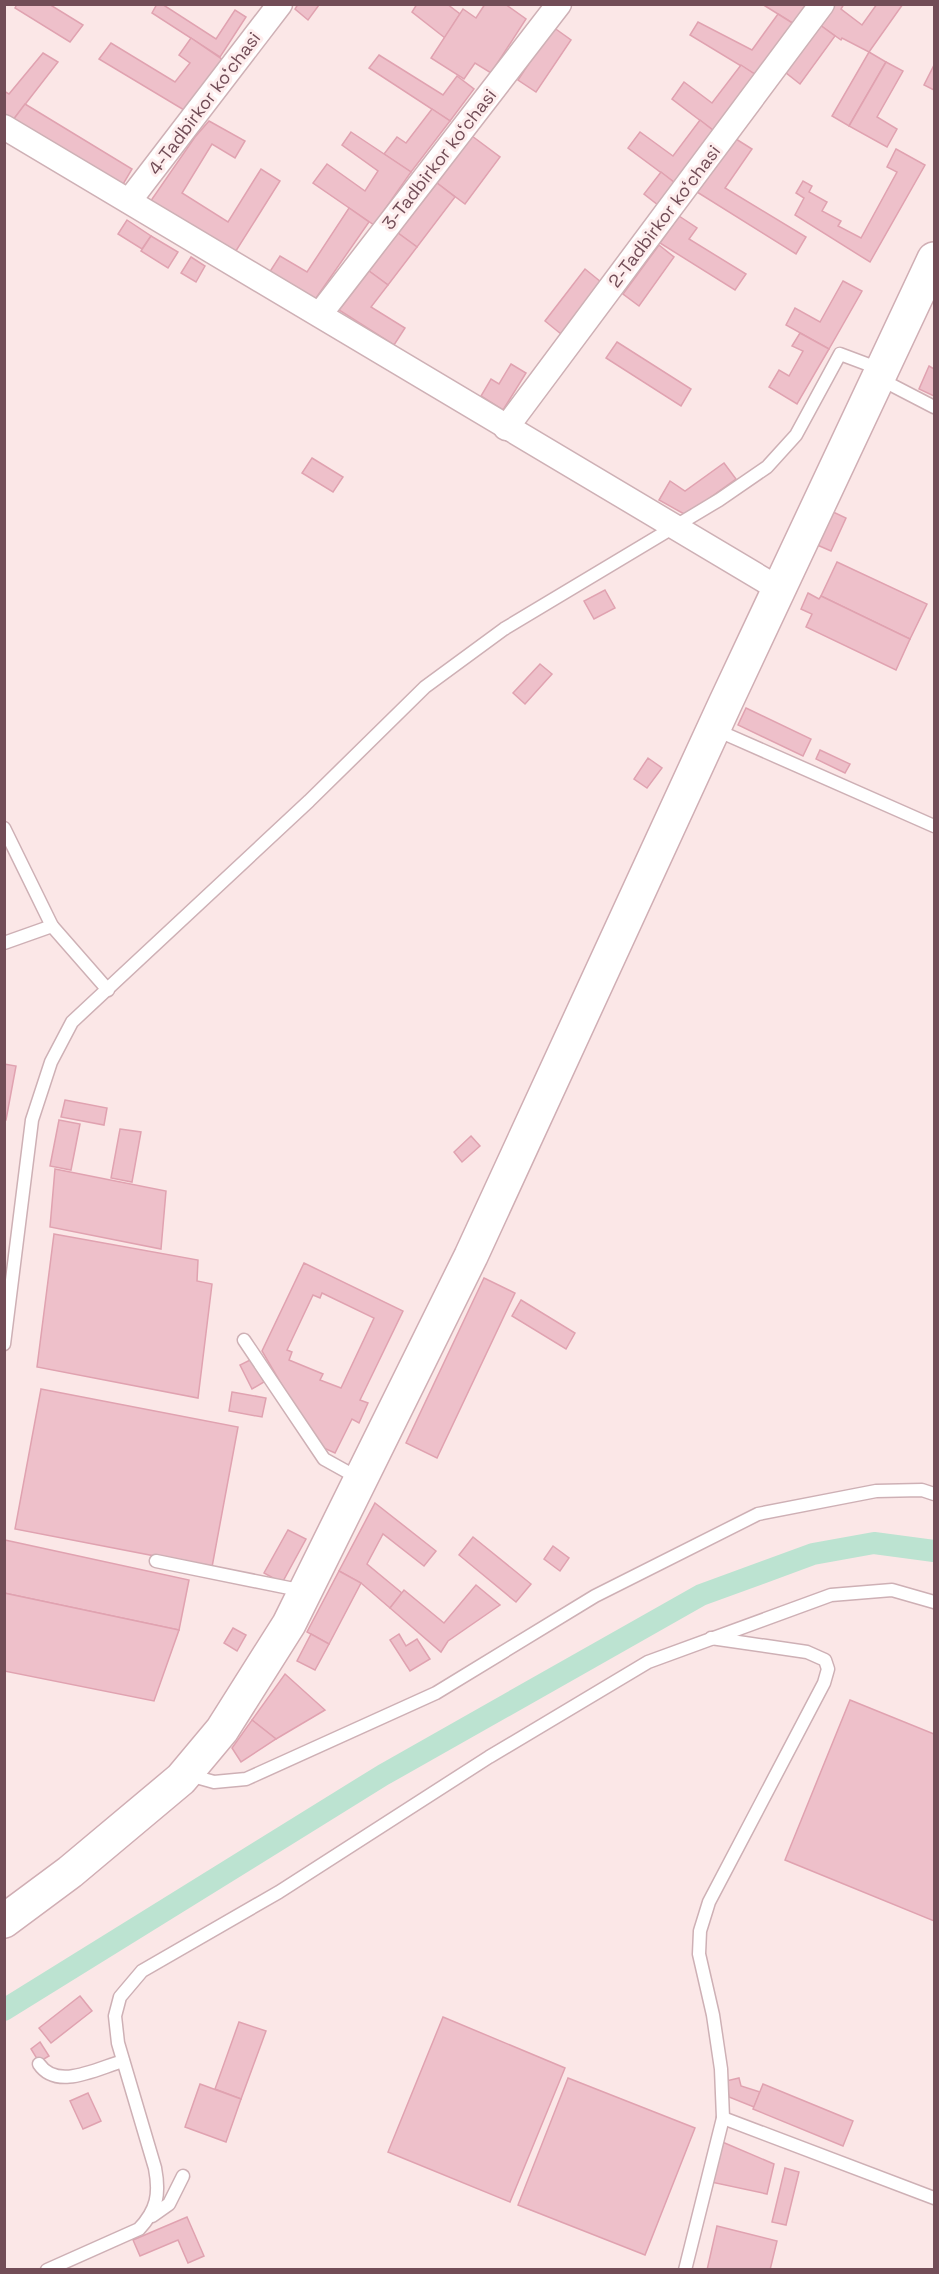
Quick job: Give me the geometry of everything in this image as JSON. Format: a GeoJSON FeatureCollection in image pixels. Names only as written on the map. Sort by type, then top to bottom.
{"type":"FeatureCollection","features":[{"type":"Feature","properties":{"kind":"main road"},"geometry":{"type":"LineString","coordinates":[[4,1921],[70,1872],[186,1774],[222,1730],[289,1624],[471,1256],[713,729],[934,260]]}},
{"type":"Feature","properties":{"kind":"street","name":"4-Tadbirkor koʻchasi"},"geometry":{"type":"LineString","coordinates":[[129,201],[280,4]]}},
{"type":"Feature","properties":{"kind":"street","name":"3-Tadbirkor koʻchasi"},"geometry":{"type":"LineString","coordinates":[[320,314],[559,4]]}},
{"type":"Feature","properties":{"kind":"street","name":"2-Tadbirkor koʻchasi"},"geometry":{"type":"LineString","coordinates":[[506,428],[822,4]]}},
{"type":"Feature","properties":{"kind":"street"},"geometry":{"type":"LineString","coordinates":[[4,127],[779,589]]}},
{"type":"Feature","properties":{"kind":"lane"},"geometry":{"type":"LineString","coordinates":[[4,1344],[32,1120],[51,1062],[72,1022],[309,801],[425,687],[504,629],[672,526],[719,500],[767,466],[796,435],[840,354],[880,374],[934,407]]}},
{"type":"Feature","properties":{"kind":"lane"},"geometry":{"type":"LineString","coordinates":[[713,729],[934,826]]}},
{"type":"Feature","properties":{"kind":"lane"},"geometry":{"type":"LineString","coordinates":[[4,828],[52,926],[108,990]]}},
{"type":"Feature","properties":{"kind":"lane"},"geometry":{"type":"LineString","coordinates":[[4,943],[52,926]]}},
{"type":"Feature","properties":{"kind":"lane"},"geometry":{"type":"LineString","coordinates":[[244,1340],[324,1460],[361,1480]]}},
{"type":"Feature","properties":{"kind":"lane"},"geometry":{"type":"LineString","coordinates":[[186,1774],[214,1782],[246,1779],[436,1693],[595,1596],[758,1514],[876,1491],[922,1490],[934,1494]]}},
{"type":"Feature","properties":{"kind":"lane"},"geometry":{"type":"LineString","coordinates":[[156,1561],[306,1591]]}},
{"type":"Feature","properties":{"kind":"lane"},"geometry":{"type":"LineString","coordinates":[[149,2218],[157,2202],[159,2188],[123,2061],[115,2016],[120,1997],[142,1971],[279,1892],[489,1757],[648,1662],[831,1595],[892,1590],[934,1602]]}},
{"type":"Feature","properties":{"kind":"lane"},"geometry":{"type":"LineString","coordinates":[[686,2270],[723,2118],[721,2069],[713,2015],[699,1954],[700,1931],[709,1902],[824,1683],[828,1669],[825,1660],[807,1652],[711,1638]]}},
{"type":"Feature","properties":{"kind":"lane"},"geometry":{"type":"LineString","coordinates":[[39,2064],[44,2072],[62,2078],[123,2061]]}},
{"type":"Feature","properties":{"kind":"lane"},"geometry":{"type":"LineString","coordinates":[[723,2118],[934,2198]]}},
{"type":"Feature","properties":{"kind":"lane"},"geometry":{"type":"LineString","coordinates":[[47,2270],[139,2229],[149,2218],[169,2204],[183,2176]]}},
{"type":"Feature","properties":{"kind":"building"},"geometry":{"type":"Polygon","coordinates":[[[17,4],[49,4],[83,25],[70,42],[15,8],[17,4]]]}},
{"type":"Feature","properties":{"kind":"building"},"geometry":{"type":"Polygon","coordinates":[[[157,4],[162,4],[216,39],[235,10],[246,17],[220,57],[152,13],[157,4]]]}},
{"type":"Feature","properties":{"kind":"building"},"geometry":{"type":"Polygon","coordinates":[[[298,4],[319,5],[308,20],[295,9],[298,4]]]}},
{"type":"Feature","properties":{"kind":"building"},"geometry":{"type":"Polygon","coordinates":[[[417,4],[447,4],[460,14],[445,38],[412,12],[417,4]]]}},
{"type":"Feature","properties":{"kind":"building"},"geometry":{"type":"Polygon","coordinates":[[[485,4],[505,4],[526,19],[491,73],[475,63],[464,79],[431,58],[463,9],[476,18],[485,4]]]}},
{"type":"Feature","properties":{"kind":"building"},"geometry":{"type":"Polygon","coordinates":[[[762,4],[808,4],[794,24],[762,4]]]}},
{"type":"Feature","properties":{"kind":"building"},"geometry":{"type":"Polygon","coordinates":[[[835,4],[844,4],[841,9],[862,25],[877,4],[903,4],[869,52],[842,38],[841,40],[820,25],[835,4]]]}},
{"type":"Feature","properties":{"kind":"building"},"geometry":{"type":"Polygon","coordinates":[[[778,14],[794,24],[756,75],[690,35],[698,22],[752,50],[778,14]]]}},
{"type":"Feature","properties":{"kind":"building"},"geometry":{"type":"Polygon","coordinates":[[[820,25],[835,36],[800,84],[785,72],[820,25]]]}},
{"type":"Feature","properties":{"kind":"building"},"geometry":{"type":"Polygon","coordinates":[[[553,27],[571,40],[536,92],[518,80],[553,27]]]}},
{"type":"Feature","properties":{"kind":"building"},"geometry":{"type":"Polygon","coordinates":[[[191,38],[223,60],[184,110],[99,59],[111,43],[175,82],[190,63],[179,55],[191,38]]]}},
{"type":"Feature","properties":{"kind":"building"},"geometry":{"type":"Polygon","coordinates":[[[869,52],[886,62],[849,126],[832,116],[869,52]]]}},
{"type":"Feature","properties":{"kind":"building"},"geometry":{"type":"Polygon","coordinates":[[[43,53],[58,62],[13,120],[4,115],[4,91],[9,94],[43,53]]]}},
{"type":"Feature","properties":{"kind":"building"},"geometry":{"type":"Polygon","coordinates":[[[379,55],[443,95],[457,76],[474,89],[450,121],[369,68],[379,55]]]}},
{"type":"Feature","properties":{"kind":"building"},"geometry":{"type":"Polygon","coordinates":[[[886,62],[903,71],[877,117],[897,129],[887,147],[849,126],[886,62]]]}},
{"type":"Feature","properties":{"kind":"building"},"geometry":{"type":"Polygon","coordinates":[[[741,65],[756,75],[714,131],[672,99],[684,82],[712,103],[741,65]]]}},
{"type":"Feature","properties":{"kind":"building"},"geometry":{"type":"Polygon","coordinates":[[[934,65],[934,90],[924,85],[934,65]]]}},
{"type":"Feature","properties":{"kind":"building"},"geometry":{"type":"Polygon","coordinates":[[[25,104],[132,169],[122,186],[13,120],[25,104]]]}},
{"type":"Feature","properties":{"kind":"building"},"geometry":{"type":"Polygon","coordinates":[[[432,109],[450,121],[411,172],[384,154],[397,137],[406,143],[432,109]]]}},
{"type":"Feature","properties":{"kind":"building"},"geometry":{"type":"Polygon","coordinates":[[[700,120],[714,131],[675,183],[628,148],[640,132],[673,156],[700,120]]]}},
{"type":"Feature","properties":{"kind":"building"},"geometry":{"type":"Polygon","coordinates":[[[209,121],[245,141],[235,158],[212,144],[182,193],[228,222],[261,169],[280,181],[234,254],[150,202],[195,137],[209,121]]]}},
{"type":"Feature","properties":{"kind":"building"},"geometry":{"type":"Polygon","coordinates":[[[351,132],[411,172],[374,225],[313,183],[327,164],[365,191],[378,171],[342,145],[351,132]]]}},
{"type":"Feature","properties":{"kind":"building"},"geometry":{"type":"Polygon","coordinates":[[[472,136],[500,157],[465,204],[437,183],[472,136]]]}},
{"type":"Feature","properties":{"kind":"building"},"geometry":{"type":"Polygon","coordinates":[[[736,139],[752,149],[725,188],[806,237],[796,254],[697,192],[736,139]]]}},
{"type":"Feature","properties":{"kind":"building"},"geometry":{"type":"Polygon","coordinates":[[[896,149],[925,165],[870,262],[795,215],[804,198],[796,193],[803,181],[812,186],[809,192],[827,202],[822,211],[841,221],[838,226],[861,238],[897,172],[887,167],[896,149]]]}},
{"type":"Feature","properties":{"kind":"building"},"geometry":{"type":"Polygon","coordinates":[[[661,172],[675,183],[658,205],[644,194],[661,172]]]}},
{"type":"Feature","properties":{"kind":"building"},"geometry":{"type":"Polygon","coordinates":[[[437,183],[455,197],[417,247],[398,233],[437,183]]]}},
{"type":"Feature","properties":{"kind":"building"},"geometry":{"type":"Polygon","coordinates":[[[349,208],[369,222],[314,301],[269,273],[280,256],[307,272],[349,208]]]}},
{"type":"Feature","properties":{"kind":"building"},"geometry":{"type":"Polygon","coordinates":[[[679,216],[697,228],[689,239],[746,274],[735,290],[660,243],[679,216]]]}},
{"type":"Feature","properties":{"kind":"building"},"geometry":{"type":"Polygon","coordinates":[[[127,220],[151,236],[142,249],[118,234],[127,220]]]}},
{"type":"Feature","properties":{"kind":"building"},"geometry":{"type":"Polygon","coordinates":[[[398,233],[417,247],[388,285],[369,271],[398,233]]]}},
{"type":"Feature","properties":{"kind":"building"},"geometry":{"type":"Polygon","coordinates":[[[151,236],[178,252],[168,268],[141,251],[151,236]]]}},
{"type":"Feature","properties":{"kind":"building"},"geometry":{"type":"Polygon","coordinates":[[[659,245],[674,257],[639,306],[623,294],[659,245]]]}},
{"type":"Feature","properties":{"kind":"building"},"geometry":{"type":"Polygon","coordinates":[[[191,257],[205,266],[196,282],[181,273],[191,257]]]}},
{"type":"Feature","properties":{"kind":"building"},"geometry":{"type":"Polygon","coordinates":[[[585,269],[601,282],[561,334],[545,321],[585,269]]]}},
{"type":"Feature","properties":{"kind":"building"},"geometry":{"type":"Polygon","coordinates":[[[369,271],[388,285],[371,307],[405,328],[394,345],[339,310],[369,271]]]}},
{"type":"Feature","properties":{"kind":"building"},"geometry":{"type":"Polygon","coordinates":[[[843,281],[862,291],[829,349],[786,325],[795,308],[820,322],[843,281]]]}},
{"type":"Feature","properties":{"kind":"building"},"geometry":{"type":"Polygon","coordinates":[[[800,333],[829,349],[797,404],[769,387],[779,370],[789,376],[803,351],[792,346],[800,333]]]}},
{"type":"Feature","properties":{"kind":"building"},"geometry":{"type":"Polygon","coordinates":[[[617,342],[691,389],[681,406],[606,358],[617,342]]]}},
{"type":"Feature","properties":{"kind":"building"},"geometry":{"type":"Polygon","coordinates":[[[511,364],[526,373],[503,410],[481,396],[491,379],[499,384],[511,364]]]}},
{"type":"Feature","properties":{"kind":"building"},"geometry":{"type":"Polygon","coordinates":[[[929,366],[934,369],[934,396],[919,389],[929,366]]]}},
{"type":"Feature","properties":{"kind":"building"},"geometry":{"type":"Polygon","coordinates":[[[312,458],[343,477],[333,492],[302,473],[312,458]]]}},
{"type":"Feature","properties":{"kind":"building"},"geometry":{"type":"Polygon","coordinates":[[[724,463],[736,479],[686,515],[659,500],[670,481],[685,491],[724,463]]]}},
{"type":"Feature","properties":{"kind":"building"},"geometry":{"type":"Polygon","coordinates":[[[829,510],[846,518],[831,551],[815,544],[829,510]]]}},
{"type":"Feature","properties":{"kind":"building"},"geometry":{"type":"Polygon","coordinates":[[[837,562],[927,604],[910,639],[821,596],[837,562]]]}},
{"type":"Feature","properties":{"kind":"building"},"geometry":{"type":"Polygon","coordinates":[[[605,590],[615,608],[594,619],[584,601],[605,590]]]}},
{"type":"Feature","properties":{"kind":"building"},"geometry":{"type":"Polygon","coordinates":[[[808,593],[819,599],[821,596],[910,639],[896,670],[806,627],[812,614],[801,609],[808,593]]]}},
{"type":"Feature","properties":{"kind":"building"},"geometry":{"type":"Polygon","coordinates":[[[540,664],[552,674],[525,704],[513,693],[540,664]]]}},
{"type":"Feature","properties":{"kind":"building"},"geometry":{"type":"Polygon","coordinates":[[[746,708],[811,739],[803,756],[738,725],[746,708]]]}},
{"type":"Feature","properties":{"kind":"building"},"geometry":{"type":"Polygon","coordinates":[[[820,750],[850,764],[845,773],[816,759],[820,750]]]}},
{"type":"Feature","properties":{"kind":"building"},"geometry":{"type":"Polygon","coordinates":[[[648,758],[662,768],[647,788],[634,779],[648,758]]]}},
{"type":"Feature","properties":{"kind":"building"},"geometry":{"type":"Polygon","coordinates":[[[4,1064],[16,1066],[6,1120],[4,1120],[4,1064]]]}},
{"type":"Feature","properties":{"kind":"building"},"geometry":{"type":"Polygon","coordinates":[[[65,1100],[107,1108],[104,1125],[61,1117],[65,1100]]]}},
{"type":"Feature","properties":{"kind":"building"},"geometry":{"type":"Polygon","coordinates":[[[59,1120],[80,1124],[71,1170],[50,1166],[59,1120]]]}},
{"type":"Feature","properties":{"kind":"building"},"geometry":{"type":"Polygon","coordinates":[[[120,1129],[141,1132],[132,1182],[111,1178],[120,1129]]]}},
{"type":"Feature","properties":{"kind":"building"},"geometry":{"type":"Polygon","coordinates":[[[471,1136],[480,1146],[462,1162],[454,1152],[471,1136]]]}},
{"type":"Feature","properties":{"kind":"building"},"geometry":{"type":"Polygon","coordinates":[[[55,1169],[166,1191],[161,1249],[50,1227],[55,1169]]]}},
{"type":"Feature","properties":{"kind":"building"},"geometry":{"type":"Polygon","coordinates":[[[54,1234],[198,1260],[197,1281],[212,1284],[198,1398],[37,1367],[54,1234]]]}},
{"type":"Feature","properties":{"kind":"building"},"geometry":{"type":"Polygon","coordinates":[[[304,1263],[403,1311],[360,1400],[368,1403],[359,1423],[352,1419],[335,1453],[317,1445],[262,1351],[304,1263]],[[322,1293],[320,1298],[313,1295],[287,1350],[292,1352],[289,1360],[323,1374],[320,1380],[341,1388],[374,1318],[322,1293]]]}},
{"type":"Feature","properties":{"kind":"building"},"geometry":{"type":"Polygon","coordinates":[[[484,1278],[515,1293],[437,1458],[406,1443],[484,1278]]]}},
{"type":"Feature","properties":{"kind":"building"},"geometry":{"type":"Polygon","coordinates":[[[521,1300],[575,1333],[566,1349],[512,1316],[521,1300]]]}},
{"type":"Feature","properties":{"kind":"building"},"geometry":{"type":"Polygon","coordinates":[[[252,1359],[264,1382],[252,1389],[240,1365],[252,1359]]]}},
{"type":"Feature","properties":{"kind":"building"},"geometry":{"type":"Polygon","coordinates":[[[41,1389],[238,1427],[212,1567],[15,1529],[41,1389]]]}},
{"type":"Feature","properties":{"kind":"building"},"geometry":{"type":"Polygon","coordinates":[[[232,1392],[266,1398],[262,1417],[229,1411],[232,1392]]]}},
{"type":"Feature","properties":{"kind":"building"},"geometry":{"type":"Polygon","coordinates":[[[375,1503],[436,1551],[424,1566],[383,1534],[367,1564],[402,1593],[390,1608],[361,1583],[339,1571],[375,1503]]]}},
{"type":"Feature","properties":{"kind":"building"},"geometry":{"type":"Polygon","coordinates":[[[288,1530],[306,1539],[282,1583],[264,1573],[288,1530]]]}},
{"type":"Feature","properties":{"kind":"building"},"geometry":{"type":"Polygon","coordinates":[[[473,1537],[531,1584],[516,1602],[459,1555],[473,1537]]]}},
{"type":"Feature","properties":{"kind":"building"},"geometry":{"type":"Polygon","coordinates":[[[5,1540],[189,1580],[179,1630],[4,1593],[5,1540]]]}},
{"type":"Feature","properties":{"kind":"building"},"geometry":{"type":"Polygon","coordinates":[[[553,1546],[569,1558],[560,1571],[544,1559],[553,1546]]]}},
{"type":"Feature","properties":{"kind":"building"},"geometry":{"type":"Polygon","coordinates":[[[339,1571],[361,1583],[329,1644],[307,1632],[339,1571]]]}},
{"type":"Feature","properties":{"kind":"building"},"geometry":{"type":"Polygon","coordinates":[[[476,1585],[500,1605],[448,1641],[441,1652],[390,1608],[404,1590],[444,1623],[476,1585]]]}},
{"type":"Feature","properties":{"kind":"building"},"geometry":{"type":"Polygon","coordinates":[[[4,1593],[179,1630],[154,1701],[4,1671],[4,1593]]]}},
{"type":"Feature","properties":{"kind":"building"},"geometry":{"type":"Polygon","coordinates":[[[233,1628],[246,1635],[237,1651],[224,1643],[233,1628]]]}},
{"type":"Feature","properties":{"kind":"building"},"geometry":{"type":"Polygon","coordinates":[[[311,1634],[329,1644],[315,1670],[297,1661],[311,1634]]]}},
{"type":"Feature","properties":{"kind":"building"},"geometry":{"type":"Polygon","coordinates":[[[399,1634],[406,1646],[417,1639],[430,1659],[410,1671],[390,1640],[399,1634]]]}},
{"type":"Feature","properties":{"kind":"building"},"geometry":{"type":"Polygon","coordinates":[[[285,1674],[325,1710],[276,1739],[252,1720],[285,1674]]]}},
{"type":"Feature","properties":{"kind":"building"},"geometry":{"type":"Polygon","coordinates":[[[850,1700],[934,1734],[934,1921],[785,1860],[850,1700]]]}},
{"type":"Feature","properties":{"kind":"building"},"geometry":{"type":"Polygon","coordinates":[[[252,1720],[276,1739],[241,1762],[232,1748],[252,1720]]]}},
{"type":"Feature","properties":{"kind":"building"},"geometry":{"type":"Polygon","coordinates":[[[80,1996],[92,2011],[51,2043],[39,2028],[80,1996]]]}},
{"type":"Feature","properties":{"kind":"building"},"geometry":{"type":"Polygon","coordinates":[[[443,2017],[565,2068],[510,2202],[388,2152],[443,2017]]]}},
{"type":"Feature","properties":{"kind":"building"},"geometry":{"type":"Polygon","coordinates":[[[239,2022],[266,2031],[241,2099],[215,2089],[239,2022]]]}},
{"type":"Feature","properties":{"kind":"building"},"geometry":{"type":"Polygon","coordinates":[[[40,2042],[49,2056],[39,2062],[31,2049],[40,2042]]]}},
{"type":"Feature","properties":{"kind":"building"},"geometry":{"type":"Polygon","coordinates":[[[568,2078],[695,2128],[645,2255],[518,2205],[568,2078]]]}},
{"type":"Feature","properties":{"kind":"building"},"geometry":{"type":"Polygon","coordinates":[[[739,2078],[741,2086],[760,2092],[754,2107],[729,2097],[726,2081],[739,2078]]]}},
{"type":"Feature","properties":{"kind":"building"},"geometry":{"type":"Polygon","coordinates":[[[200,2084],[241,2099],[226,2142],[185,2127],[200,2084]]]}},
{"type":"Feature","properties":{"kind":"building"},"geometry":{"type":"Polygon","coordinates":[[[763,2084],[853,2121],[843,2146],[753,2109],[763,2084]]]}},
{"type":"Feature","properties":{"kind":"building"},"geometry":{"type":"Polygon","coordinates":[[[88,2093],[101,2121],[83,2129],[70,2101],[88,2093]]]}},
{"type":"Feature","properties":{"kind":"building"},"geometry":{"type":"Polygon","coordinates":[[[720,2141],[774,2164],[767,2194],[711,2182],[720,2141]]]}},
{"type":"Feature","properties":{"kind":"building"},"geometry":{"type":"Polygon","coordinates":[[[785,2168],[799,2172],[786,2225],[772,2222],[785,2168]]]}},
{"type":"Feature","properties":{"kind":"building"},"geometry":{"type":"Polygon","coordinates":[[[187,2217],[204,2256],[188,2263],[178,2240],[140,2256],[133,2240],[187,2217]]]}},
{"type":"Feature","properties":{"kind":"building"},"geometry":{"type":"Polygon","coordinates":[[[717,2226],[777,2241],[770,2270],[707,2270],[717,2226]]]}},
{"type":"Feature","properties":{"kind":"waterway"},"geometry":{"type":"LineString","coordinates":[[4,2010],[383,1775],[701,1595],[813,1554],[874,1543],[934,1551]]}}]}
